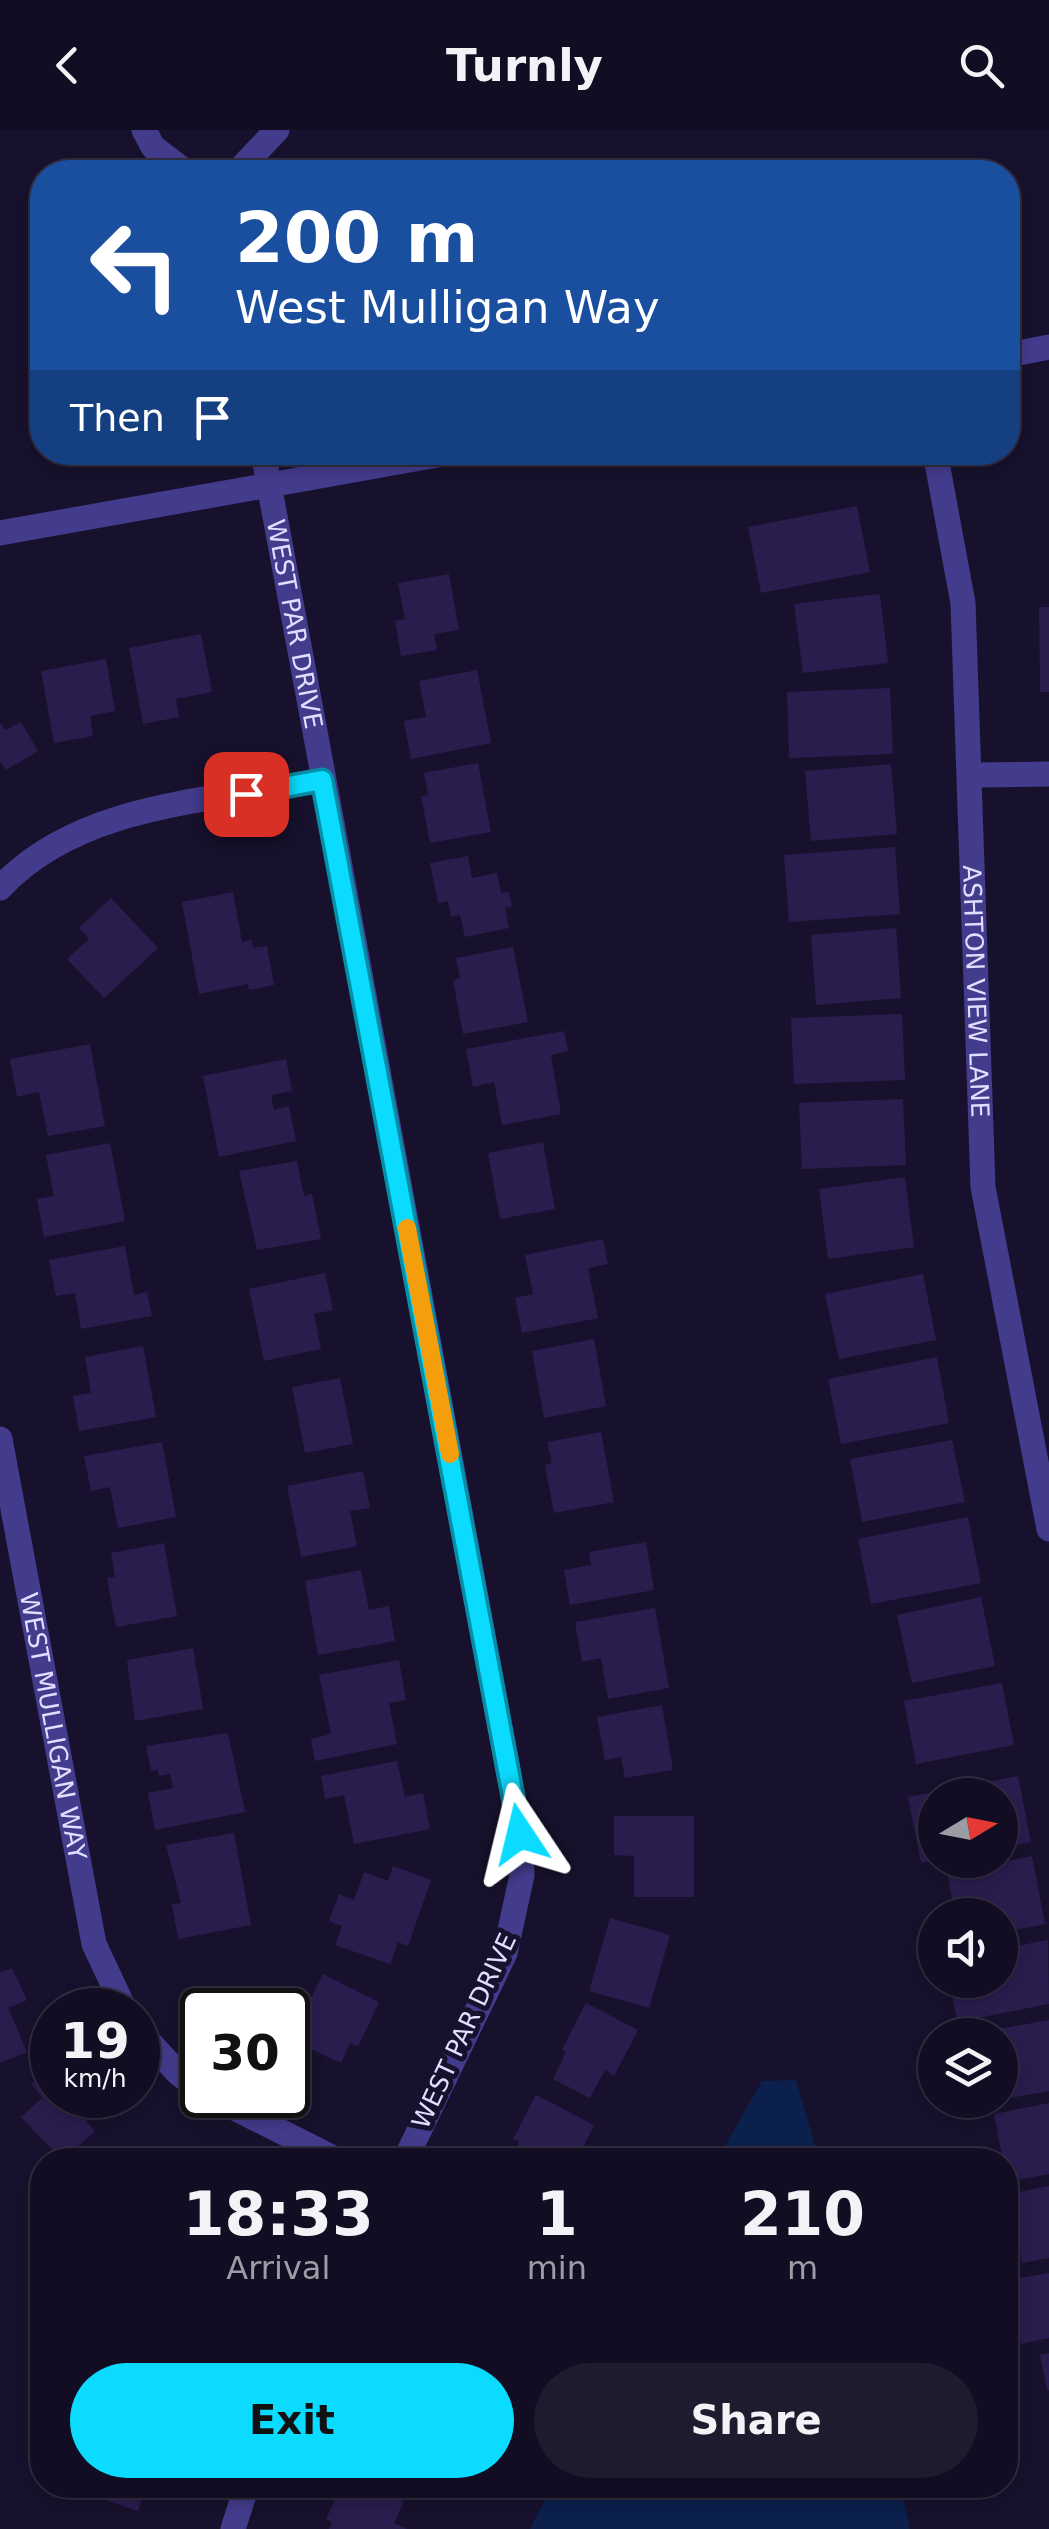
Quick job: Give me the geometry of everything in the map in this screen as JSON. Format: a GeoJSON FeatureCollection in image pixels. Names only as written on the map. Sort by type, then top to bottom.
{"type":"FeatureCollection","features":[{"type":"Feature","properties":{"kind":"street"},"geometry":{"type":"LineString","coordinates":[[144,130],[153,148],[170,160]]}},
{"type":"Feature","properties":{"kind":"street"},"geometry":{"type":"LineString","coordinates":[[248,160],[277,130]]}},
{"type":"Feature","properties":{"kind":"street"},"geometry":{"type":"LineString","coordinates":[[1020,353],[1049,347]]}},
{"type":"Feature","properties":{"kind":"street","name":"WEST PAR DRIVE"},"geometry":{"type":"LineString","coordinates":[[266,465],[517,1809],[522,1862],[519,1903],[505,1954],[411,2148]]}},
{"type":"Feature","properties":{"kind":"street"},"geometry":{"type":"LineString","coordinates":[[0,532],[382,465]]}},
{"type":"Feature","properties":{"kind":"street","name":"ASHTON VIEW LANE"},"geometry":{"type":"LineString","coordinates":[[937,465],[962,603],[972,774],[982,1188],[1049,1529]]}},
{"type":"Feature","properties":{"kind":"street"},"geometry":{"type":"LineString","coordinates":[[972,774],[1049,774]]}},
{"type":"Feature","properties":{"kind":"street"},"geometry":{"type":"LineString","coordinates":[[0,888],[62,840],[103,822],[322,780]]}},
{"type":"Feature","properties":{"kind":"street","name":"WEST MULLIGAN WAY"},"geometry":{"type":"LineString","coordinates":[[0,1440],[94,1944],[115,1988]]}},
{"type":"Feature","properties":{"kind":"street"},"geometry":{"type":"LineString","coordinates":[[160,2054],[180,2075]]}},
{"type":"Feature","properties":{"kind":"street"},"geometry":{"type":"LineString","coordinates":[[255,2118],[314,2148]]}},
{"type":"Feature","properties":{"kind":"street"},"geometry":{"type":"LineString","coordinates":[[233,2529],[242,2498]]}},
{"type":"Feature","properties":{"kind":"water"},"geometry":{"type":"Polygon","coordinates":[[[796,2080],[816,2148],[724,2148],[762,2081],[796,2080]]]}},
{"type":"Feature","properties":{"kind":"water"},"geometry":{"type":"Polygon","coordinates":[[[546,2498],[903,2498],[910,2529],[530,2529],[546,2498]]]}},
{"type":"Feature","properties":{"kind":"building"},"geometry":{"type":"Polygon","coordinates":[[[857,506],[870,572],[761,593],[748,527],[857,506]]]}},
{"type":"Feature","properties":{"kind":"building"},"geometry":{"type":"Polygon","coordinates":[[[449,574],[459,630],[434,634],[437,650],[401,656],[395,621],[405,619],[398,583],[449,574]]]}},
{"type":"Feature","properties":{"kind":"building"},"geometry":{"type":"Polygon","coordinates":[[[880,594],[888,663],[803,673],[794,604],[880,594]]]}},
{"type":"Feature","properties":{"kind":"building"},"geometry":{"type":"Polygon","coordinates":[[[1039,607],[1049,607],[1049,692],[1040,692],[1039,607]]]}},
{"type":"Feature","properties":{"kind":"building"},"geometry":{"type":"Polygon","coordinates":[[[201,634],[212,692],[176,699],[179,717],[143,724],[129,648],[201,634]]]}},
{"type":"Feature","properties":{"kind":"building"},"geometry":{"type":"Polygon","coordinates":[[[106,659],[115,711],[90,716],[93,736],[54,743],[41,671],[106,659]]]}},
{"type":"Feature","properties":{"kind":"building"},"geometry":{"type":"Polygon","coordinates":[[[477,670],[491,743],[411,759],[404,721],[426,717],[419,681],[477,670]]]}},
{"type":"Feature","properties":{"kind":"building"},"geometry":{"type":"Polygon","coordinates":[[[890,688],[893,754],[789,758],[787,692],[890,688]]]}},
{"type":"Feature","properties":{"kind":"building"},"geometry":{"type":"Polygon","coordinates":[[[0,722],[5,730],[21,722],[38,751],[6,770],[0,761],[0,722]]]}},
{"type":"Feature","properties":{"kind":"building"},"geometry":{"type":"Polygon","coordinates":[[[478,763],[491,832],[430,843],[421,796],[428,795],[424,773],[478,763]]]}},
{"type":"Feature","properties":{"kind":"building"},"geometry":{"type":"Polygon","coordinates":[[[891,764],[897,834],[811,841],[805,771],[891,764]]]}},
{"type":"Feature","properties":{"kind":"building"},"geometry":{"type":"Polygon","coordinates":[[[895,847],[900,914],[789,922],[784,855],[895,847]]]}},
{"type":"Feature","properties":{"kind":"building"},"geometry":{"type":"Polygon","coordinates":[[[468,856],[472,878],[497,873],[501,893],[509,892],[512,906],[505,908],[509,928],[465,937],[460,915],[451,917],[448,901],[438,903],[430,863],[468,856]]]}},
{"type":"Feature","properties":{"kind":"building"},"geometry":{"type":"Polygon","coordinates":[[[233,892],[242,942],[252,940],[253,948],[267,946],[274,985],[249,990],[248,984],[199,994],[182,902],[233,892]]]}},
{"type":"Feature","properties":{"kind":"building"},"geometry":{"type":"Polygon","coordinates":[[[111,898],[158,948],[104,998],[67,959],[89,939],[79,928],[111,898]]]}},
{"type":"Feature","properties":{"kind":"building"},"geometry":{"type":"Polygon","coordinates":[[[896,928],[901,998],[816,1005],[811,935],[896,928]]]}},
{"type":"Feature","properties":{"kind":"building"},"geometry":{"type":"Polygon","coordinates":[[[513,947],[528,1022],[463,1034],[453,980],[460,978],[456,958],[513,947]]]}},
{"type":"Feature","properties":{"kind":"building"},"geometry":{"type":"Polygon","coordinates":[[[902,1014],[905,1080],[794,1084],[791,1018],[902,1014]]]}},
{"type":"Feature","properties":{"kind":"building"},"geometry":{"type":"Polygon","coordinates":[[[564,1031],[568,1051],[551,1055],[561,1114],[502,1125],[494,1082],[473,1087],[466,1049],[564,1031]]]}},
{"type":"Feature","properties":{"kind":"building"},"geometry":{"type":"Polygon","coordinates":[[[90,1044],[105,1126],[48,1136],[39,1092],[17,1097],[10,1059],[90,1044]]]}},
{"type":"Feature","properties":{"kind":"building"},"geometry":{"type":"Polygon","coordinates":[[[286,1059],[292,1091],[271,1095],[274,1110],[289,1106],[296,1141],[219,1157],[203,1076],[286,1059]]]}},
{"type":"Feature","properties":{"kind":"building"},"geometry":{"type":"Polygon","coordinates":[[[903,1099],[906,1165],[802,1169],[799,1103],[903,1099]]]}},
{"type":"Feature","properties":{"kind":"building"},"geometry":{"type":"Polygon","coordinates":[[[543,1142],[555,1209],[500,1219],[488,1153],[543,1142]]]}},
{"type":"Feature","properties":{"kind":"building"},"geometry":{"type":"Polygon","coordinates":[[[110,1143],[125,1221],[44,1237],[37,1199],[54,1196],[46,1155],[110,1143]]]}},
{"type":"Feature","properties":{"kind":"building"},"geometry":{"type":"Polygon","coordinates":[[[297,1161],[304,1196],[312,1194],[321,1239],[257,1250],[239,1171],[297,1161]]]}},
{"type":"Feature","properties":{"kind":"building"},"geometry":{"type":"Polygon","coordinates":[[[905,1177],[914,1247],[828,1259],[819,1189],[905,1177]]]}},
{"type":"Feature","properties":{"kind":"building"},"geometry":{"type":"Polygon","coordinates":[[[603,1239],[608,1264],[588,1268],[598,1318],[522,1333],[515,1298],[533,1294],[525,1255],[603,1239]]]}},
{"type":"Feature","properties":{"kind":"building"},"geometry":{"type":"Polygon","coordinates":[[[125,1246],[134,1295],[147,1292],[152,1316],[81,1329],[75,1293],[56,1296],[49,1260],[125,1246]]]}},
{"type":"Feature","properties":{"kind":"building"},"geometry":{"type":"Polygon","coordinates":[[[325,1273],[333,1310],[314,1314],[321,1349],[264,1361],[249,1289],[325,1273]]]}},
{"type":"Feature","properties":{"kind":"building"},"geometry":{"type":"Polygon","coordinates":[[[923,1274],[936,1340],[839,1359],[825,1294],[923,1274]]]}},
{"type":"Feature","properties":{"kind":"building"},"geometry":{"type":"Polygon","coordinates":[[[594,1339],[606,1406],[544,1418],[532,1351],[594,1339]]]}},
{"type":"Feature","properties":{"kind":"building"},"geometry":{"type":"Polygon","coordinates":[[[143,1346],[156,1417],[79,1431],[73,1396],[91,1393],[85,1357],[143,1346]]]}},
{"type":"Feature","properties":{"kind":"building"},"geometry":{"type":"Polygon","coordinates":[[[937,1357],[949,1423],[841,1444],[828,1379],[937,1357]]]}},
{"type":"Feature","properties":{"kind":"building"},"geometry":{"type":"Polygon","coordinates":[[[340,1378],[353,1444],[305,1453],[292,1387],[340,1378]]]}},
{"type":"Feature","properties":{"kind":"building"},"geometry":{"type":"Polygon","coordinates":[[[601,1432],[614,1502],[554,1513],[545,1465],[552,1463],[547,1442],[601,1432]]]}},
{"type":"Feature","properties":{"kind":"building"},"geometry":{"type":"Polygon","coordinates":[[[952,1440],[965,1502],[862,1522],[850,1459],[952,1440]]]}},
{"type":"Feature","properties":{"kind":"building"},"geometry":{"type":"Polygon","coordinates":[[[162,1442],[176,1517],[118,1528],[110,1487],[91,1491],[84,1456],[162,1442]]]}},
{"type":"Feature","properties":{"kind":"building"},"geometry":{"type":"Polygon","coordinates":[[[363,1471],[370,1508],[350,1511],[357,1546],[301,1557],[287,1486],[363,1471]]]}},
{"type":"Feature","properties":{"kind":"building"},"geometry":{"type":"Polygon","coordinates":[[[968,1517],[981,1583],[871,1604],[858,1539],[968,1517]]]}},
{"type":"Feature","properties":{"kind":"building"},"geometry":{"type":"Polygon","coordinates":[[[646,1542],[654,1590],[570,1605],[564,1570],[591,1565],[589,1552],[646,1542]]]}},
{"type":"Feature","properties":{"kind":"building"},"geometry":{"type":"Polygon","coordinates":[[[164,1543],[177,1616],[116,1627],[107,1578],[115,1577],[111,1553],[164,1543]]]}},
{"type":"Feature","properties":{"kind":"building"},"geometry":{"type":"Polygon","coordinates":[[[361,1570],[369,1610],[389,1606],[395,1641],[318,1655],[305,1581],[361,1570]]]}},
{"type":"Feature","properties":{"kind":"building"},"geometry":{"type":"Polygon","coordinates":[[[981,1597],[995,1666],[912,1683],[897,1615],[981,1597]]]}},
{"type":"Feature","properties":{"kind":"building"},"geometry":{"type":"Polygon","coordinates":[[[655,1608],[669,1688],[608,1699],[601,1658],[582,1662],[575,1622],[655,1608]]]}},
{"type":"Feature","properties":{"kind":"building"},"geometry":{"type":"Polygon","coordinates":[[[193,1648],[203,1709],[135,1721],[127,1660],[193,1648]]]}},
{"type":"Feature","properties":{"kind":"building"},"geometry":{"type":"Polygon","coordinates":[[[399,1660],[406,1700],[389,1703],[397,1744],[315,1761],[311,1739],[331,1734],[319,1675],[399,1660]]]}},
{"type":"Feature","properties":{"kind":"building"},"geometry":{"type":"Polygon","coordinates":[[[1002,1683],[1014,1745],[916,1764],[904,1701],[1002,1683]]]}},
{"type":"Feature","properties":{"kind":"building"},"geometry":{"type":"Polygon","coordinates":[[[662,1705],[673,1770],[625,1778],[621,1757],[605,1760],[597,1717],[662,1705]]]}},
{"type":"Feature","properties":{"kind":"building"},"geometry":{"type":"Polygon","coordinates":[[[228,1733],[245,1812],[155,1830],[148,1793],[173,1788],[170,1774],[159,1776],[158,1770],[151,1771],[146,1746],[228,1733]]]}},
{"type":"Feature","properties":{"kind":"building"},"geometry":{"type":"Polygon","coordinates":[[[397,1761],[405,1797],[423,1793],[430,1829],[354,1844],[344,1795],[325,1799],[321,1776],[397,1761]]]}},
{"type":"Feature","properties":{"kind":"building"},"geometry":{"type":"Polygon","coordinates":[[[1018,1776],[1031,1842],[1018,1845],[1018,1778],[1008,1778],[1018,1776]]]}},
{"type":"Feature","properties":{"kind":"building"},"geometry":{"type":"Polygon","coordinates":[[[918,1795],[918,1848],[908,1797],[918,1795]]]}},
{"type":"Feature","properties":{"kind":"building"},"geometry":{"type":"Polygon","coordinates":[[[614,1816],[694,1816],[694,1897],[634,1897],[634,1856],[614,1855],[614,1816]]]}},
{"type":"Feature","properties":{"kind":"building"},"geometry":{"type":"Polygon","coordinates":[[[234,1833],[251,1925],[178,1939],[172,1904],[181,1903],[166,1845],[234,1833]]]}},
{"type":"Feature","properties":{"kind":"building"},"geometry":{"type":"Polygon","coordinates":[[[1032,1856],[1045,1924],[1018,1929],[1018,1898],[952,1898],[948,1878],[1018,1878],[1018,1859],[1032,1856]]]}},
{"type":"Feature","properties":{"kind":"building"},"geometry":{"type":"Polygon","coordinates":[[[393,1866],[431,1880],[408,1946],[398,1942],[390,1964],[335,1945],[342,1926],[329,1921],[339,1894],[354,1900],[364,1872],[388,1881],[393,1866]]]}},
{"type":"Feature","properties":{"kind":"building"},"geometry":{"type":"Polygon","coordinates":[[[610,1918],[670,1935],[649,2008],[589,1991],[610,1918]]]}},
{"type":"Feature","properties":{"kind":"building"},"geometry":{"type":"Polygon","coordinates":[[[1048,1940],[1049,2004],[977,2018],[956,2018],[953,1998],[1018,1998],[1018,1946],[1048,1940]]]}},
{"type":"Feature","properties":{"kind":"building"},"geometry":{"type":"Polygon","coordinates":[[[12,1968],[27,2000],[8,2008],[27,2052],[0,2063],[0,1973],[12,1968]]]}},
{"type":"Feature","properties":{"kind":"building"},"geometry":{"type":"Polygon","coordinates":[[[323,1974],[379,2002],[358,2047],[350,2043],[341,2063],[310,2049],[310,2001],[323,1974]]]}},
{"type":"Feature","properties":{"kind":"building"},"geometry":{"type":"Polygon","coordinates":[[[586,2003],[638,2030],[614,2076],[605,2070],[590,2098],[553,2079],[566,2052],[562,2050],[586,2003]]]}},
{"type":"Feature","properties":{"kind":"building"},"geometry":{"type":"Polygon","coordinates":[[[1049,2020],[1049,2091],[1018,2097],[1018,2026],[1049,2020]]]}},
{"type":"Feature","properties":{"kind":"building"},"geometry":{"type":"Polygon","coordinates":[[[536,2095],[594,2125],[583,2148],[516,2148],[519,2142],[513,2139],[536,2095]]]}},
{"type":"Feature","properties":{"kind":"building"},"geometry":{"type":"Polygon","coordinates":[[[1049,2103],[1049,2174],[1018,2180],[1018,2148],[1000,2148],[995,2118],[1018,2118],[1018,2109],[1049,2103]]]}},
{"type":"Feature","properties":{"kind":"building"},"geometry":{"type":"Polygon","coordinates":[[[30,2109],[30,2118],[83,2118],[95,2131],[76,2148],[51,2148],[21,2117],[30,2109]]]}},
{"type":"Feature","properties":{"kind":"building"},"geometry":{"type":"Polygon","coordinates":[[[1049,2186],[1049,2258],[1022,2263],[1018,2192],[1049,2186]]]}},
{"type":"Feature","properties":{"kind":"building"},"geometry":{"type":"Polygon","coordinates":[[[1049,2273],[1049,2338],[1021,2344],[1018,2278],[1049,2273]]]}},
{"type":"Feature","properties":{"kind":"building"},"geometry":{"type":"Polygon","coordinates":[[[1049,2353],[1049,2390],[1047,2390],[1040,2355],[1049,2353]]]}},
{"type":"Feature","properties":{"kind":"building"},"geometry":{"type":"Polygon","coordinates":[[[98,2498],[142,2498],[138,2511],[98,2498]]]}},
{"type":"Feature","properties":{"kind":"building"},"geometry":{"type":"Polygon","coordinates":[[[336,2498],[396,2498],[404,2502],[394,2523],[407,2529],[329,2529],[332,2522],[326,2519],[336,2498]]]}},
{"type":"Feature","properties":{"kind":"slow traffic"},"geometry":{"type":"LineString","coordinates":[[407,1228],[450,1454]]}},
{"type":"Feature","properties":{"kind":"route"},"geometry":{"type":"LineString","coordinates":[[246,794],[322,780],[520,1834]]}}]}
